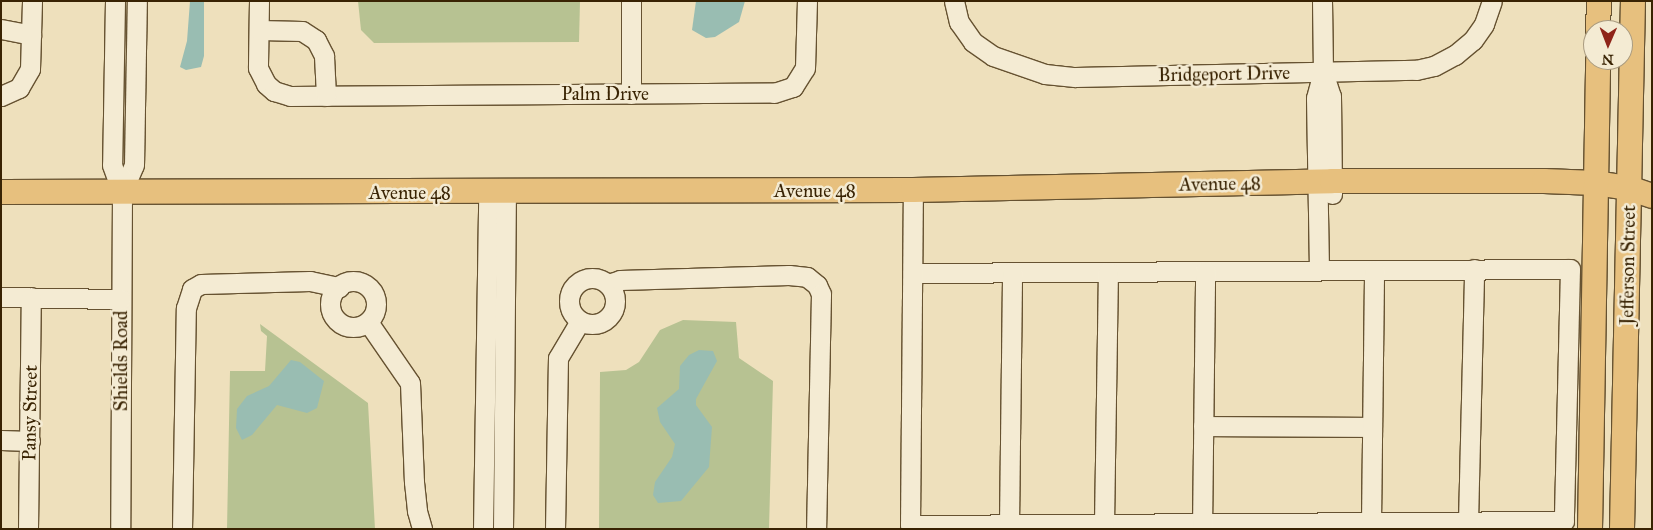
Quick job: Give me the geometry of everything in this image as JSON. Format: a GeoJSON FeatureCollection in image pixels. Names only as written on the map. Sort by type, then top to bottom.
{"type":"FeatureCollection","features":[{"type":"Feature","properties":{"kind":"main road"},"geometry":{"type":"LineString","coordinates":[[1598,20],[1599,1]]}},
{"type":"Feature","properties":{"kind":"main road","name":"Jefferson Street"},"geometry":{"type":"LineString","coordinates":[[1622,529],[1633,1]]}},
{"type":"Feature","properties":{"kind":"main road","name":"Jefferson Street"},"geometry":{"type":"LineString","coordinates":[[1590,529],[1598,70]]}},
{"type":"Feature","properties":{"kind":"main road"},"geometry":{"type":"LineString","coordinates":[[1629,188],[1652,177]]}},
{"type":"Feature","properties":{"kind":"main road","name":"Avenue 48"},"geometry":{"type":"LineString","coordinates":[[1,192],[122,194],[497,193],[1596,183],[1629,188],[1652,196]]}},
{"type":"Feature","properties":{"kind":"street"},"geometry":{"type":"LineString","coordinates":[[1,96],[19,88],[26,80],[30,69],[32,1]]}},
{"type":"Feature","properties":{"kind":"street","name":"Shields Road"},"geometry":{"type":"LineString","coordinates":[[115,1],[112,165],[122,194],[120,529]]}},
{"type":"Feature","properties":{"kind":"street","name":"Shields Road"},"geometry":{"type":"LineString","coordinates":[[122,194],[134,165],[136,1]]}},
{"type":"Feature","properties":{"kind":"street","name":"Palm Drive"},"geometry":{"type":"LineString","coordinates":[[259,1],[258,68],[266,84],[282,95],[326,96],[774,93],[793,87],[805,68],[807,1]]}},
{"type":"Feature","properties":{"kind":"street"},"geometry":{"type":"LineString","coordinates":[[631,1],[631,94]]}},
{"type":"Feature","properties":{"kind":"street","name":"Bridgeport Drive"},"geometry":{"type":"LineString","coordinates":[[954,1],[959,22],[973,42],[993,56],[1045,74],[1075,77],[1416,70],[1455,55],[1473,40],[1484,24],[1492,1]]}},
{"type":"Feature","properties":{"kind":"street"},"geometry":{"type":"LineString","coordinates":[[1322,1],[1322,72],[1330,86],[1324,105],[1327,185],[1324,270]]}},
{"type":"Feature","properties":{"kind":"street"},"geometry":{"type":"LineString","coordinates":[[1,29],[31,34]]}},
{"type":"Feature","properties":{"kind":"street"},"geometry":{"type":"LineString","coordinates":[[259,30],[302,31],[316,40],[324,56],[326,96]]}},
{"type":"Feature","properties":{"kind":"street"},"geometry":{"type":"LineString","coordinates":[[913,273],[1570,269],[1564,521],[1371,522],[1202,526],[910,524],[913,273],[914,190]]}},
{"type":"Feature","properties":{"kind":"street"},"geometry":{"type":"LineString","coordinates":[[483,529],[497,193]]}},
{"type":"Feature","properties":{"kind":"street"},"geometry":{"type":"LineString","coordinates":[[497,193],[503,529]]}},
{"type":"Feature","properties":{"kind":"street"},"geometry":{"type":"LineString","coordinates":[[1468,522],[1474,269]]}},
{"type":"Feature","properties":{"kind":"street"},"geometry":{"type":"LineString","coordinates":[[1371,522],[1374,270]]}},
{"type":"Feature","properties":{"kind":"street"},"geometry":{"type":"LineString","coordinates":[[1202,526],[1205,271]]}},
{"type":"Feature","properties":{"kind":"street"},"geometry":{"type":"LineString","coordinates":[[1009,524],[1012,272]]}},
{"type":"Feature","properties":{"kind":"street"},"geometry":{"type":"LineString","coordinates":[[1104,524],[1108,272]]}},
{"type":"Feature","properties":{"kind":"street"},"geometry":{"type":"LineString","coordinates":[[608,284],[620,280],[788,274],[807,277],[817,285],[821,294],[816,529]]}},
{"type":"Feature","properties":{"kind":"street"},"geometry":{"type":"LineString","coordinates":[[587,278],[602,280],[608,284],[615,298],[612,312],[601,322],[580,321],[569,301],[574,287],[587,278]]}},
{"type":"Feature","properties":{"kind":"street"},"geometry":{"type":"LineString","coordinates":[[182,529],[186,308],[192,289],[201,284],[310,281],[338,287],[359,282],[371,290],[376,303],[368,322],[353,327],[339,322],[334,316],[331,300],[338,287]]}},
{"type":"Feature","properties":{"kind":"street"},"geometry":{"type":"LineString","coordinates":[[1,297],[120,299]]}},
{"type":"Feature","properties":{"kind":"street","name":"Pansy Street"},"geometry":{"type":"LineString","coordinates":[[28,529],[31,297]]}},
{"type":"Feature","properties":{"kind":"street"},"geometry":{"type":"LineString","coordinates":[[555,529],[558,358],[580,321]]}},
{"type":"Feature","properties":{"kind":"street"},"geometry":{"type":"LineString","coordinates":[[368,322],[410,383],[414,482],[422,529]]}},
{"type":"Feature","properties":{"kind":"street"},"geometry":{"type":"LineString","coordinates":[[1203,426],[1372,426]]}},
{"type":"Feature","properties":{"kind":"street"},"geometry":{"type":"LineString","coordinates":[[1,440],[30,441]]}},
{"type":"Feature","properties":{"kind":"green space"},"geometry":{"type":"Polygon","coordinates":[[[358,1],[580,1],[579,42],[374,43],[361,30],[358,1]]]}},
{"type":"Feature","properties":{"kind":"green space"},"geometry":{"type":"Polygon","coordinates":[[[683,320],[736,322],[739,358],[773,381],[769,529],[599,529],[600,372],[626,370],[639,362],[660,330],[683,320]]]}},
{"type":"Feature","properties":{"kind":"green space"},"geometry":{"type":"Polygon","coordinates":[[[260,324],[368,403],[375,529],[227,529],[230,371],[265,371],[267,336],[261,331],[260,324]]]}},
{"type":"Feature","properties":{"kind":"water"},"geometry":{"type":"Polygon","coordinates":[[[190,1],[204,1],[204,56],[201,67],[186,70],[180,67],[187,41],[190,1]]]}},
{"type":"Feature","properties":{"kind":"water"},"geometry":{"type":"Polygon","coordinates":[[[696,1],[745,1],[739,22],[715,37],[706,38],[692,30],[696,1]]]}},
{"type":"Feature","properties":{"kind":"water"},"geometry":{"type":"Polygon","coordinates":[[[699,350],[713,351],[717,361],[696,399],[696,405],[712,427],[709,467],[681,501],[658,503],[653,495],[655,482],[672,457],[675,444],[660,422],[657,408],[679,389],[680,366],[689,355],[699,350]]]}},
{"type":"Feature","properties":{"kind":"water"},"geometry":{"type":"Polygon","coordinates":[[[291,360],[300,362],[324,381],[317,408],[307,413],[277,405],[252,435],[242,440],[236,428],[237,409],[247,396],[269,386],[291,360]]]}}]}
